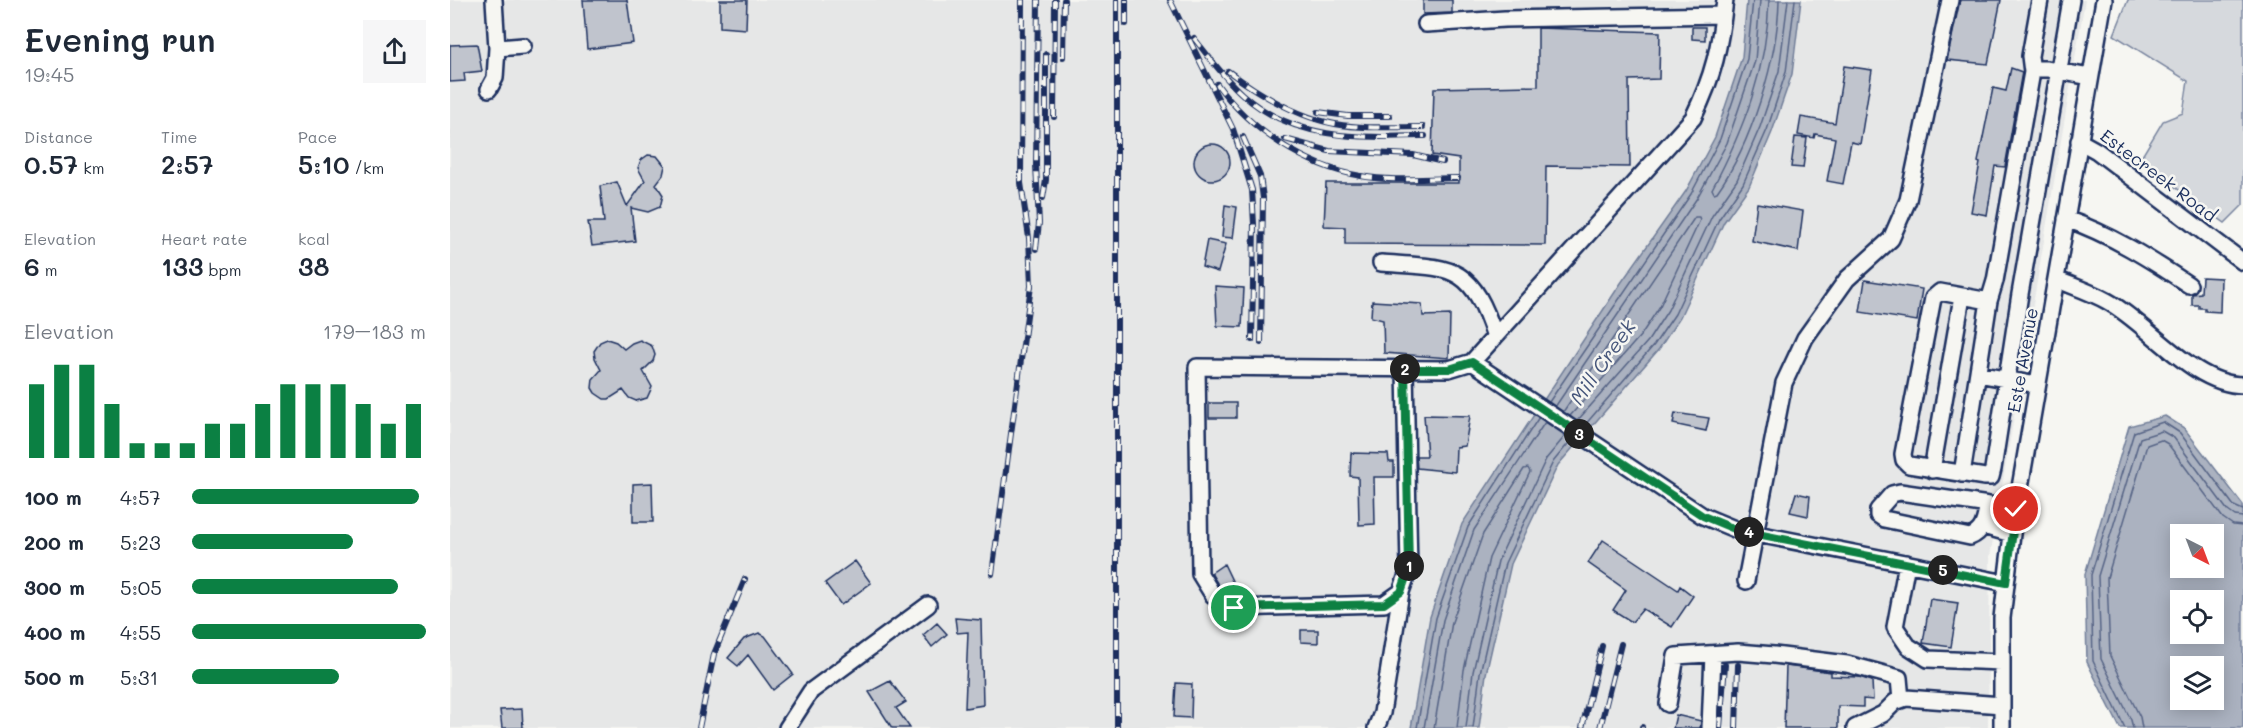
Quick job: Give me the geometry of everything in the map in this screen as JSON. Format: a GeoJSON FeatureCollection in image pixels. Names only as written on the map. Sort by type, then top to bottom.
{"type":"FeatureCollection","features":[{"type":"Feature","properties":{"kind":"street"},"geometry":{"type":"LineString","coordinates":[[489,89],[495,78],[497,48],[494,0]]}},
{"type":"Feature","properties":{"kind":"street"},"geometry":{"type":"LineString","coordinates":[[1746,581],[1784,383],[1805,339],[1847,279],[1891,239],[1908,200],[1950,0]]}},
{"type":"Feature","properties":{"kind":"street"},"geometry":{"type":"LineString","coordinates":[[1962,474],[1989,301],[1995,281],[2032,69],[2030,56],[2040,0]]}},
{"type":"Feature","properties":{"kind":"street"},"geometry":{"type":"LineString","coordinates":[[1989,301],[1940,292],[1933,298],[1907,434],[1904,460],[1909,465],[1990,477],[2071,0]]}},
{"type":"Feature","properties":{"kind":"street","name":"Este Avenue"},"geometry":{"type":"LineString","coordinates":[[2002,728],[2002,662],[2006,583],[2012,534],[2104,0]]}},
{"type":"Feature","properties":{"kind":"street"},"geometry":{"type":"LineString","coordinates":[[1401,592],[1384,604],[1234,608],[1213,595],[1200,574],[1197,367],[1449,369],[1472,362],[1693,118],[1706,93],[1719,52],[1724,8],[1426,24]]}},
{"type":"Feature","properties":{"kind":"street"},"geometry":{"type":"LineString","coordinates":[[497,48],[523,46]]}},
{"type":"Feature","properties":{"kind":"street"},"geometry":{"type":"LineString","coordinates":[[2032,69],[2090,77]]}},
{"type":"Feature","properties":{"kind":"street","name":"Estecreek Road"},"geometry":{"type":"LineString","coordinates":[[2079,141],[2097,151],[2242,260]]}},
{"type":"Feature","properties":{"kind":"street"},"geometry":{"type":"LineString","coordinates":[[2066,219],[2088,226],[2143,255],[2189,285]]}},
{"type":"Feature","properties":{"kind":"street"},"geometry":{"type":"LineString","coordinates":[[1381,263],[1443,267],[1454,272],[1475,291],[1486,311],[1495,337]]}},
{"type":"Feature","properties":{"kind":"street"},"geometry":{"type":"LineString","coordinates":[[2056,279],[2108,301],[2205,375],[2232,385],[2243,385]]}},
{"type":"Feature","properties":{"kind":"street"},"geometry":{"type":"LineString","coordinates":[[1932,470],[1962,297]]}},
{"type":"Feature","properties":{"kind":"street"},"geometry":{"type":"LineString","coordinates":[[1472,362],[1703,516],[1737,530],[2006,583]]}},
{"type":"Feature","properties":{"kind":"street"},"geometry":{"type":"LineString","coordinates":[[1376,728],[1382,712],[1401,592],[1409,569],[1405,369]]}},
{"type":"Feature","properties":{"kind":"street"},"geometry":{"type":"LineString","coordinates":[[1977,374],[2037,385]]}},
{"type":"Feature","properties":{"kind":"street"},"geometry":{"type":"LineString","coordinates":[[1988,505],[1983,526],[1977,534],[1970,537],[1884,519],[1878,515],[1878,510],[1892,494],[1900,492],[2016,509]]}},
{"type":"Feature","properties":{"kind":"street"},"geometry":{"type":"LineString","coordinates":[[1983,526],[2012,534]]}},
{"type":"Feature","properties":{"kind":"street"},"geometry":{"type":"LineString","coordinates":[[1907,563],[1895,627],[1908,646],[1928,658],[2002,662]]}},
{"type":"Feature","properties":{"kind":"street"},"geometry":{"type":"LineString","coordinates":[[787,728],[811,691],[928,605]]}},
{"type":"Feature","properties":{"kind":"street"},"geometry":{"type":"LineString","coordinates":[[1668,704],[1676,656],[1713,654],[1774,655],[1847,664],[1899,678],[1900,700]]}},
{"type":"Feature","properties":{"kind":"street"},"geometry":{"type":"LineString","coordinates":[[1710,728],[1713,654]]}},
{"type":"Feature","properties":{"kind":"street"},"geometry":{"type":"LineString","coordinates":[[1855,728],[1883,714],[1895,702],[1906,698],[2002,705]]}},
{"type":"Feature","properties":{"kind":"shaded area"},"geometry":{"type":"Polygon","coordinates":[[[450,0],[2085,0],[1990,557],[1988,728],[450,728],[450,0]]]}},
{"type":"Feature","properties":{"kind":"shaded area"},"geometry":{"type":"Polygon","coordinates":[[[2128,0],[2243,0],[2243,205],[2225,223],[2139,161],[2163,121],[2183,113],[2188,81],[2114,35],[2128,0]]]}},
{"type":"Feature","properties":{"kind":"water","name":"Mill Creek"},"geometry":{"type":"Polygon","coordinates":[[[1747,0],[1801,0],[1792,74],[1772,132],[1749,187],[1724,222],[1680,317],[1659,349],[1558,465],[1511,564],[1486,674],[1479,728],[1411,728],[1430,617],[1462,524],[1621,283],[1686,191],[1715,137],[1742,57],[1747,0]]]}},
{"type":"Feature","properties":{"kind":"water"},"geometry":{"type":"Polygon","coordinates":[[[2165,416],[2184,428],[2243,505],[2243,728],[2120,728],[2087,662],[2085,574],[2129,426],[2165,416]]]}},
{"type":"Feature","properties":{"kind":"building"},"geometry":{"type":"Polygon","coordinates":[[[583,0],[627,0],[633,43],[587,49],[583,0]]]}},
{"type":"Feature","properties":{"kind":"building"},"geometry":{"type":"Polygon","coordinates":[[[720,0],[747,0],[746,29],[720,27],[720,0]]]}},
{"type":"Feature","properties":{"kind":"building"},"geometry":{"type":"Polygon","coordinates":[[[1423,0],[1452,0],[1452,13],[1423,14],[1423,0]]]}},
{"type":"Feature","properties":{"kind":"building"},"geometry":{"type":"Polygon","coordinates":[[[1960,0],[2001,0],[1988,64],[1947,60],[1960,0]]]}},
{"type":"Feature","properties":{"kind":"building"},"geometry":{"type":"Polygon","coordinates":[[[1692,27],[1705,27],[1705,40],[1692,39],[1692,27]]]}},
{"type":"Feature","properties":{"kind":"building"},"geometry":{"type":"Polygon","coordinates":[[[1538,28],[1660,32],[1659,79],[1629,80],[1630,167],[1546,166],[1545,245],[1345,244],[1345,227],[1324,226],[1326,183],[1459,183],[1459,159],[1432,155],[1434,88],[1538,86],[1538,28]]]}},
{"type":"Feature","properties":{"kind":"building"},"geometry":{"type":"Polygon","coordinates":[[[477,44],[482,71],[464,73],[465,81],[450,82],[450,45],[477,44]]]}},
{"type":"Feature","properties":{"kind":"building"},"geometry":{"type":"Polygon","coordinates":[[[1844,66],[1872,70],[1860,144],[1851,142],[1843,184],[1827,181],[1835,138],[1815,134],[1814,138],[1798,135],[1801,117],[1835,123],[1844,66]]]}},
{"type":"Feature","properties":{"kind":"building"},"geometry":{"type":"Polygon","coordinates":[[[2011,68],[2022,72],[2005,167],[1995,166],[1987,215],[1971,212],[1980,163],[1978,162],[1993,88],[2006,91],[2011,68]]]}},
{"type":"Feature","properties":{"kind":"building"},"geometry":{"type":"Polygon","coordinates":[[[1795,137],[1807,138],[1803,168],[1791,167],[1795,137]]]}},
{"type":"Feature","properties":{"kind":"building"},"geometry":{"type":"Polygon","coordinates":[[[1212,144],[1225,149],[1230,162],[1225,175],[1212,180],[1199,175],[1194,162],[1199,149],[1212,144]]]}},
{"type":"Feature","properties":{"kind":"building"},"geometry":{"type":"Polygon","coordinates":[[[648,155],[657,156],[665,166],[663,175],[656,184],[663,195],[660,207],[648,212],[631,208],[635,241],[592,246],[588,222],[604,222],[600,186],[617,182],[627,206],[645,181],[638,168],[641,160],[648,155]]]}},
{"type":"Feature","properties":{"kind":"building"},"geometry":{"type":"Polygon","coordinates":[[[1757,203],[1803,211],[1798,251],[1752,241],[1757,203]]]}},
{"type":"Feature","properties":{"kind":"building"},"geometry":{"type":"Polygon","coordinates":[[[1225,205],[1237,207],[1233,238],[1222,237],[1225,205]]]}},
{"type":"Feature","properties":{"kind":"building"},"geometry":{"type":"Polygon","coordinates":[[[1207,240],[1226,244],[1218,272],[1202,267],[1207,240]]]}},
{"type":"Feature","properties":{"kind":"building"},"geometry":{"type":"Polygon","coordinates":[[[2202,277],[2221,278],[2220,312],[2205,311],[2205,308],[2199,308],[2199,305],[2192,305],[2192,294],[2201,293],[2202,277]]]}},
{"type":"Feature","properties":{"kind":"building"},"geometry":{"type":"Polygon","coordinates":[[[1865,280],[1922,289],[1917,321],[1860,312],[1865,280]]]}},
{"type":"Feature","properties":{"kind":"building"},"geometry":{"type":"Polygon","coordinates":[[[1215,286],[1244,288],[1242,327],[1217,326],[1215,286]]]}},
{"type":"Feature","properties":{"kind":"building"},"geometry":{"type":"Polygon","coordinates":[[[1372,301],[1422,304],[1423,316],[1450,315],[1449,358],[1384,353],[1383,320],[1371,317],[1372,301]]]}},
{"type":"Feature","properties":{"kind":"building"},"geometry":{"type":"Polygon","coordinates":[[[607,339],[616,342],[624,349],[640,340],[652,346],[655,355],[653,361],[643,371],[652,387],[647,398],[636,401],[629,398],[623,390],[609,399],[604,399],[595,393],[592,388],[593,379],[601,370],[594,351],[600,342],[607,339]]]}},
{"type":"Feature","properties":{"kind":"building"},"geometry":{"type":"Polygon","coordinates":[[[1209,403],[1236,403],[1236,418],[1209,418],[1209,403]]]}},
{"type":"Feature","properties":{"kind":"building"},"geometry":{"type":"Polygon","coordinates":[[[1675,413],[1709,418],[1706,431],[1673,424],[1675,413]]]}},
{"type":"Feature","properties":{"kind":"building"},"geometry":{"type":"Polygon","coordinates":[[[1424,415],[1470,416],[1465,446],[1456,447],[1455,472],[1417,468],[1416,456],[1427,456],[1424,415]]]}},
{"type":"Feature","properties":{"kind":"building"},"geometry":{"type":"Polygon","coordinates":[[[1351,453],[1388,454],[1389,462],[1394,462],[1394,477],[1374,477],[1375,524],[1359,525],[1358,477],[1350,476],[1351,453]]]}},
{"type":"Feature","properties":{"kind":"building"},"geometry":{"type":"Polygon","coordinates":[[[652,483],[653,522],[633,522],[633,484],[652,483]]]}},
{"type":"Feature","properties":{"kind":"building"},"geometry":{"type":"Polygon","coordinates":[[[1796,493],[1810,496],[1808,516],[1790,512],[1796,493]]]}},
{"type":"Feature","properties":{"kind":"building"},"geometry":{"type":"Polygon","coordinates":[[[1603,540],[1678,590],[1680,586],[1693,596],[1672,627],[1643,609],[1632,622],[1613,610],[1626,590],[1588,563],[1603,540]]]}},
{"type":"Feature","properties":{"kind":"building"},"geometry":{"type":"Polygon","coordinates":[[[855,561],[871,583],[841,605],[825,583],[855,561]]]}},
{"type":"Feature","properties":{"kind":"building"},"geometry":{"type":"Polygon","coordinates":[[[1224,564],[1235,587],[1227,592],[1220,588],[1211,573],[1224,564]]]}},
{"type":"Feature","properties":{"kind":"building"},"geometry":{"type":"Polygon","coordinates":[[[1930,599],[1958,603],[1951,647],[1923,643],[1930,599]]]}},
{"type":"Feature","properties":{"kind":"building"},"geometry":{"type":"Polygon","coordinates":[[[955,618],[981,620],[983,705],[965,708],[968,632],[957,633],[955,618]]]}},
{"type":"Feature","properties":{"kind":"building"},"geometry":{"type":"Polygon","coordinates":[[[937,623],[947,634],[932,647],[923,635],[937,623]]]}},
{"type":"Feature","properties":{"kind":"building"},"geometry":{"type":"Polygon","coordinates":[[[1301,630],[1318,630],[1318,643],[1301,642],[1301,630]]]}},
{"type":"Feature","properties":{"kind":"building"},"geometry":{"type":"Polygon","coordinates":[[[759,633],[765,636],[793,674],[773,690],[748,655],[738,666],[728,658],[744,639],[759,633]]]}},
{"type":"Feature","properties":{"kind":"building"},"geometry":{"type":"Polygon","coordinates":[[[1786,666],[1831,672],[1831,676],[1859,677],[1872,681],[1873,700],[1863,699],[1863,707],[1838,706],[1838,728],[1784,728],[1786,666]]]}},
{"type":"Feature","properties":{"kind":"building"},"geometry":{"type":"Polygon","coordinates":[[[890,681],[906,702],[896,708],[910,728],[892,728],[869,692],[890,681]]]}},
{"type":"Feature","properties":{"kind":"building"},"geometry":{"type":"Polygon","coordinates":[[[1176,683],[1192,684],[1191,718],[1174,717],[1176,683]]]}},
{"type":"Feature","properties":{"kind":"building"},"geometry":{"type":"Polygon","coordinates":[[[522,709],[523,728],[502,728],[500,710],[522,709]]]}},
{"type":"Feature","properties":{"kind":"building"},"geometry":{"type":"Polygon","coordinates":[[[1676,715],[1701,721],[1700,728],[1673,728],[1676,715]]]}},
{"type":"Feature","properties":{"kind":"railway"},"geometry":{"type":"LineString","coordinates":[[992,574],[1031,286],[1029,238],[1021,183],[1022,0]]}},
{"type":"Feature","properties":{"kind":"railway"},"geometry":{"type":"LineString","coordinates":[[1036,249],[1039,223],[1036,165],[1038,0]]}},
{"type":"Feature","properties":{"kind":"railway"},"geometry":{"type":"LineString","coordinates":[[1054,117],[1055,0]]}},
{"type":"Feature","properties":{"kind":"railway"},"geometry":{"type":"LineString","coordinates":[[1063,57],[1064,0]]}},
{"type":"Feature","properties":{"kind":"railway"},"geometry":{"type":"LineString","coordinates":[[1117,0],[1117,728]]}},
{"type":"Feature","properties":{"kind":"railway"},"geometry":{"type":"LineString","coordinates":[[1126,0],[1126,24]]}},
{"type":"Feature","properties":{"kind":"railway"},"geometry":{"type":"LineString","coordinates":[[1170,0],[1233,129],[1252,190],[1254,224],[1252,340]]}},
{"type":"Feature","properties":{"kind":"railway"},"geometry":{"type":"LineString","coordinates":[[1194,38],[1242,94],[1283,121],[1306,128],[1352,136],[1425,136]]}},
{"type":"Feature","properties":{"kind":"railway"},"geometry":{"type":"LineString","coordinates":[[1043,198],[1046,180],[1046,54]]}},
{"type":"Feature","properties":{"kind":"railway"},"geometry":{"type":"LineString","coordinates":[[1228,71],[1279,104],[1321,121],[1357,127],[1423,127]]}},
{"type":"Feature","properties":{"kind":"railway"},"geometry":{"type":"LineString","coordinates":[[1217,84],[1230,101],[1262,131],[1280,144],[1320,164],[1373,178],[1458,178]]}},
{"type":"Feature","properties":{"kind":"railway"},"geometry":{"type":"LineString","coordinates":[[1318,112],[1348,116],[1390,116]]}},
{"type":"Feature","properties":{"kind":"railway"},"geometry":{"type":"LineString","coordinates":[[1243,137],[1260,176],[1263,198],[1261,343]]}},
{"type":"Feature","properties":{"kind":"railway"},"geometry":{"type":"LineString","coordinates":[[1285,139],[1329,151],[1413,155],[1443,162]]}},
{"type":"Feature","properties":{"kind":"railway"},"geometry":{"type":"LineString","coordinates":[[699,728],[714,654],[745,579]]}},
{"type":"Feature","properties":{"kind":"railway"},"geometry":{"type":"LineString","coordinates":[[1600,728],[1621,644]]}},
{"type":"Feature","properties":{"kind":"railway"},"geometry":{"type":"LineString","coordinates":[[1582,728],[1602,646]]}},
{"type":"Feature","properties":{"kind":"railway"},"geometry":{"type":"LineString","coordinates":[[1720,728],[1725,665]]}},
{"type":"Feature","properties":{"kind":"railway"},"geometry":{"type":"LineString","coordinates":[[1736,728],[1738,665]]}},
{"type":"Feature","properties":{"kind":"route"},"geometry":{"type":"LineString","coordinates":[[1234,608],[1384,604],[1401,592],[1409,569],[1405,369],[1449,369],[1472,362],[1703,516],[1737,530],[2006,583],[2016,509]]}}]}
